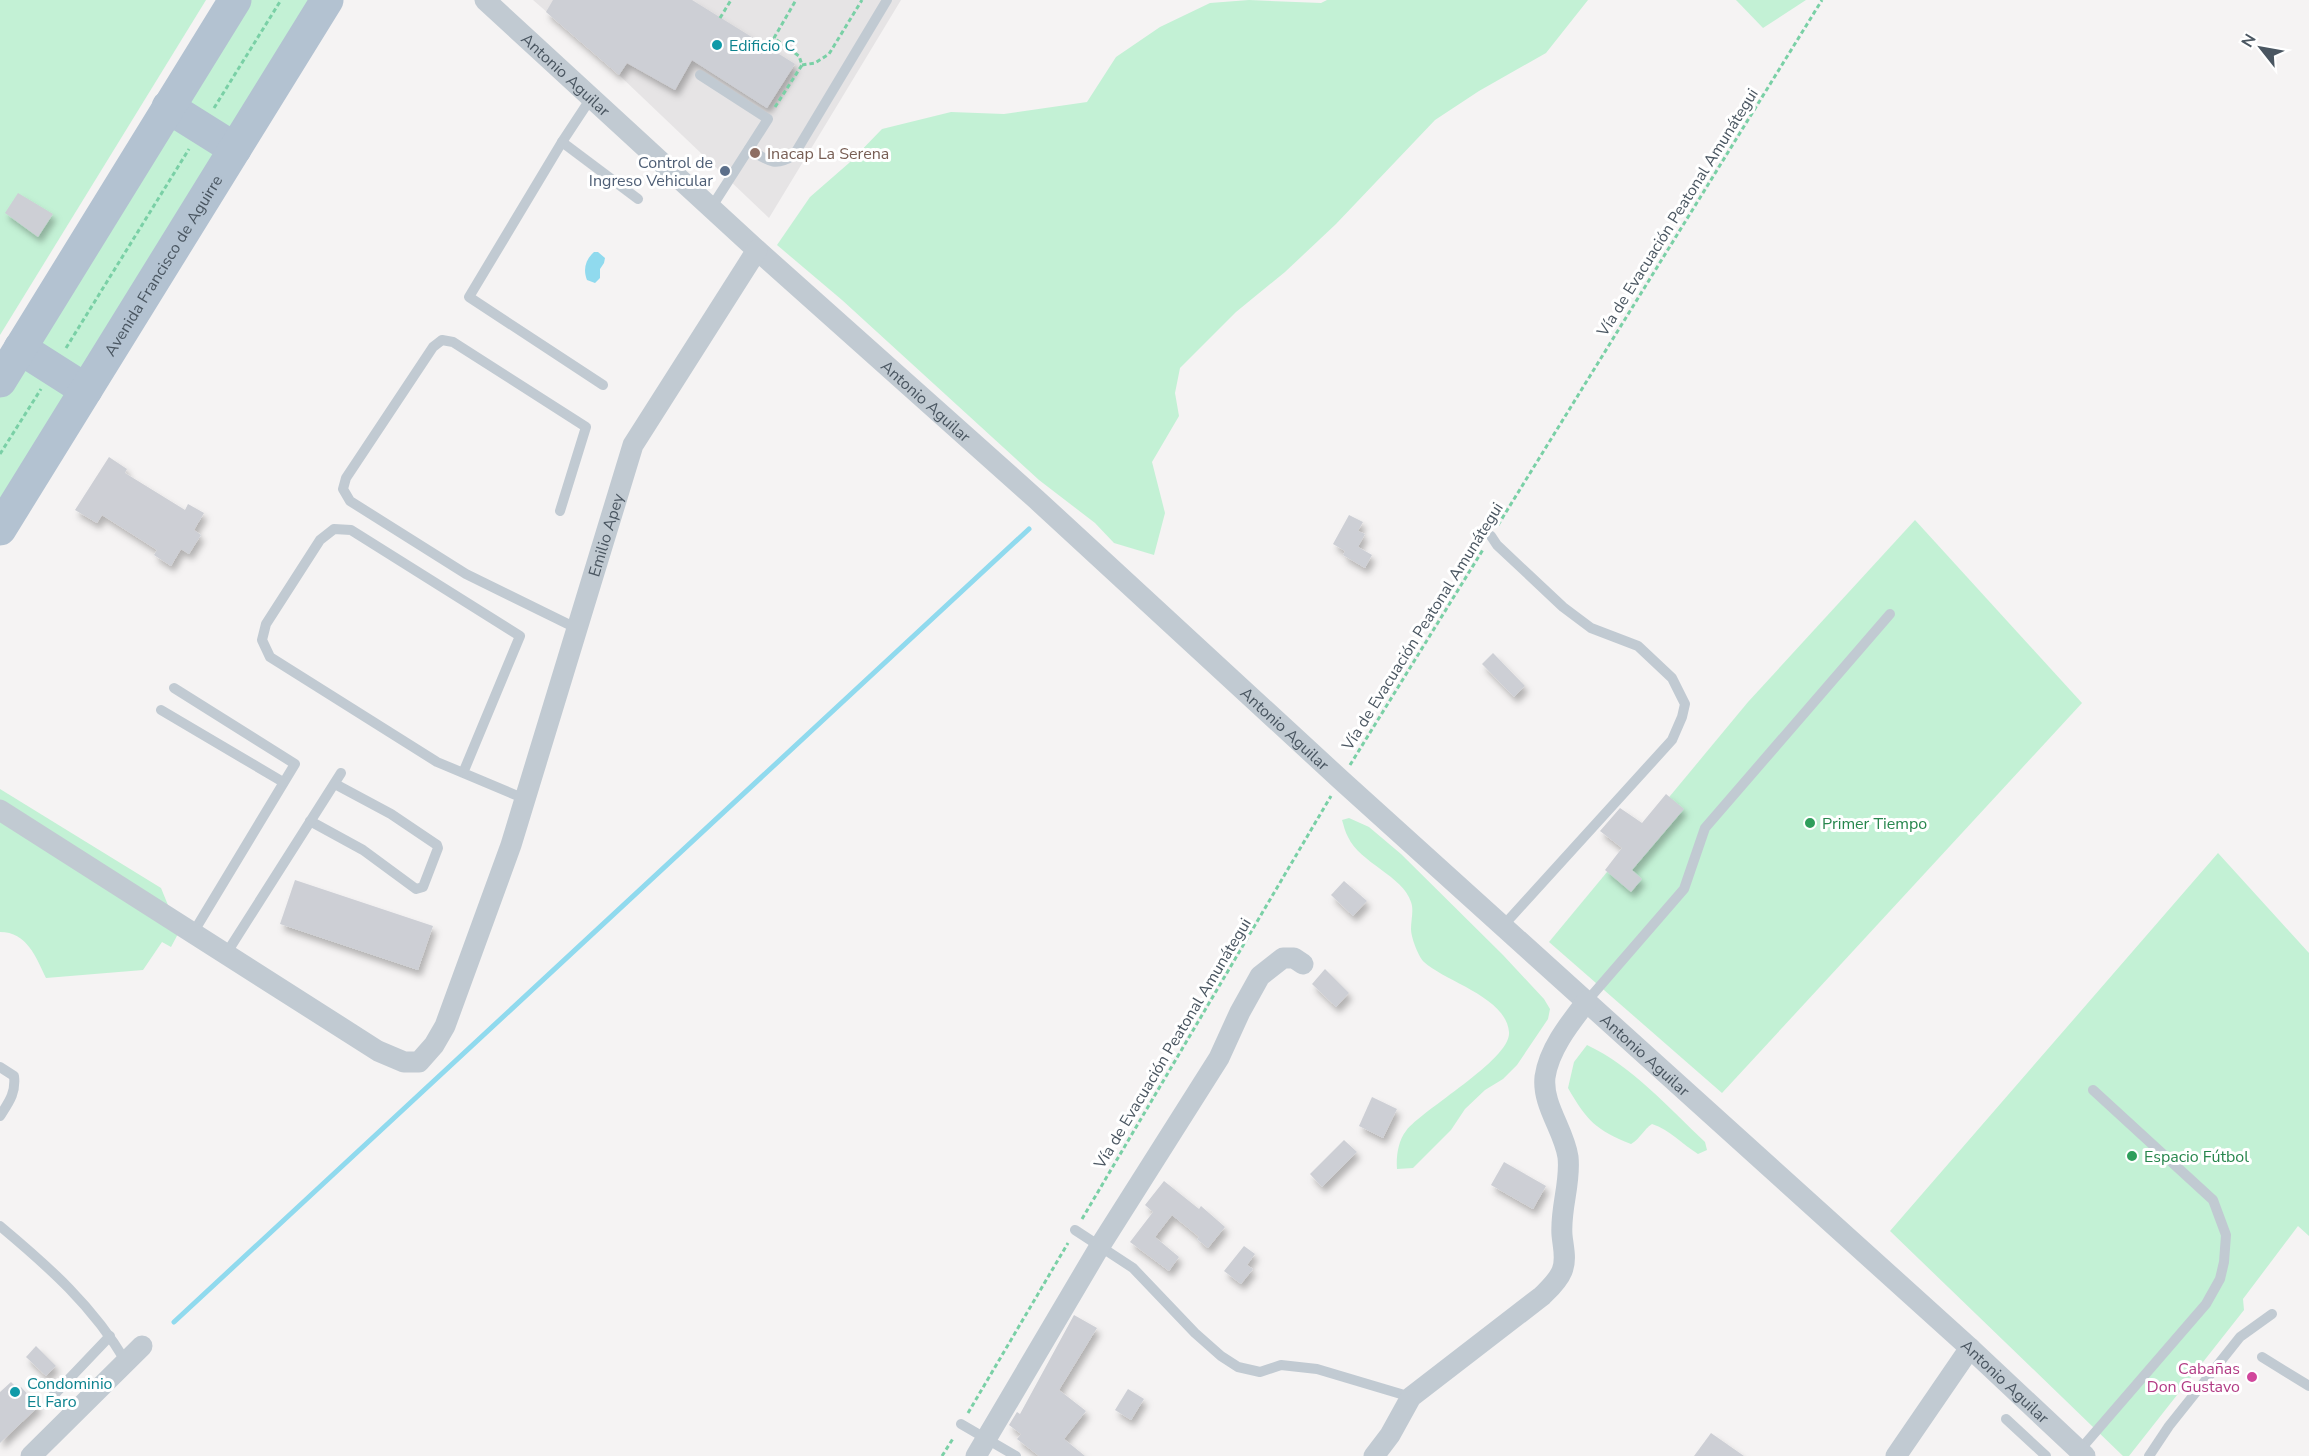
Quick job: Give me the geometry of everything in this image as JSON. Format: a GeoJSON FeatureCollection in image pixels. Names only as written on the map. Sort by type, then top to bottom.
{"type":"FeatureCollection","features":[{"type":"Feature","properties":{"kind":"main road"},"geometry":{"type":"LineString","coordinates":[[0,381],[235,0]]}},
{"type":"Feature","properties":{"kind":"main road","name":"Avenida Francisco de Aguirre"},"geometry":{"type":"LineString","coordinates":[[0,529],[327,0]]}},
{"type":"Feature","properties":{"kind":"main road"},"geometry":{"type":"LineString","coordinates":[[168,107],[235,149]]}},
{"type":"Feature","properties":{"kind":"main road"},"geometry":{"type":"LineString","coordinates":[[20,348],[86,390]]}},
{"type":"Feature","properties":{"kind":"street","name":"Antonio Aguilar"},"geometry":{"type":"LineString","coordinates":[[485,0],[757,250],[1036,499],[1341,780],[1971,1348],[2082,1454]]}},
{"type":"Feature","properties":{"kind":"street","name":"Emilio Apey"},"geometry":{"type":"LineString","coordinates":[[226,954],[378,1051],[404,1062],[419,1062],[434,1045],[445,1026],[511,845],[633,445],[757,250]]}},
{"type":"Feature","properties":{"kind":"street"},"geometry":{"type":"LineString","coordinates":[[0,810],[226,954]]}},
{"type":"Feature","properties":{"kind":"street"},"geometry":{"type":"LineString","coordinates":[[982,1447],[1100,1246],[1219,1058],[1260,976],[1283,958],[1294,958],[1304,964]]}},
{"type":"Feature","properties":{"kind":"street"},"geometry":{"type":"LineString","coordinates":[[1374,1456],[1390,1435],[1411,1397],[1542,1296],[1562,1271],[1565,1254],[1562,1234],[1563,1208],[1567,1191],[1568,1156],[1552,1114],[1545,1080],[1548,1062],[1573,1019],[1587,1001]]}},
{"type":"Feature","properties":{"kind":"street"},"geometry":{"type":"LineString","coordinates":[[31,1456],[142,1346]]}},
{"type":"Feature","properties":{"kind":"street"},"geometry":{"type":"LineString","coordinates":[[1896,1456],[1971,1348]]}},
{"type":"Feature","properties":{"kind":"lane"},"geometry":{"type":"LineString","coordinates":[[749,149],[776,163],[785,161],[794,155],[887,0]]}},
{"type":"Feature","properties":{"kind":"lane"},"geometry":{"type":"LineString","coordinates":[[700,75],[768,119],[711,208]]}},
{"type":"Feature","properties":{"kind":"lane"},"geometry":{"type":"LineString","coordinates":[[591,98],[469,297],[603,385]]}},
{"type":"Feature","properties":{"kind":"lane"},"geometry":{"type":"LineString","coordinates":[[562,142],[638,198]]}},
{"type":"Feature","properties":{"kind":"lane"},"geometry":{"type":"LineString","coordinates":[[560,511],[586,427],[453,342],[442,340],[433,347],[346,478],[344,489],[350,501],[466,574],[578,629]]}},
{"type":"Feature","properties":{"kind":"lane"},"geometry":{"type":"LineString","coordinates":[[463,773],[520,636],[351,530],[334,529],[320,540],[266,624],[262,640],[270,657],[437,762],[463,773],[525,799]]}},
{"type":"Feature","properties":{"kind":"lane"},"geometry":{"type":"LineString","coordinates":[[1491,536],[1497,545],[1563,607],[1591,628],[1638,646],[1672,678],[1685,704],[1672,740],[1503,926]]}},
{"type":"Feature","properties":{"kind":"lane"},"geometry":{"type":"LineString","coordinates":[[1587,1001],[1684,889],[1705,828],[1890,614]]}},
{"type":"Feature","properties":{"kind":"lane"},"geometry":{"type":"LineString","coordinates":[[174,688],[294,762],[193,933]]}},
{"type":"Feature","properties":{"kind":"lane"},"geometry":{"type":"LineString","coordinates":[[161,710],[283,782]]}},
{"type":"Feature","properties":{"kind":"lane"},"geometry":{"type":"LineString","coordinates":[[226,954],[341,773]]}},
{"type":"Feature","properties":{"kind":"lane"},"geometry":{"type":"LineString","coordinates":[[310,821],[363,850],[416,890],[423,887],[438,848],[437,845],[392,813],[335,784]]}},
{"type":"Feature","properties":{"kind":"lane"},"geometry":{"type":"LineString","coordinates":[[0,1067],[14,1076],[15,1086],[14,1094],[0,1116]]}},
{"type":"Feature","properties":{"kind":"lane"},"geometry":{"type":"LineString","coordinates":[[2082,1454],[2206,1304],[2220,1279],[2226,1235],[2213,1200],[2093,1089]]}},
{"type":"Feature","properties":{"kind":"lane"},"geometry":{"type":"LineString","coordinates":[[0,1226],[48,1265],[78,1297],[110,1336],[126,1362]]}},
{"type":"Feature","properties":{"kind":"lane"},"geometry":{"type":"LineString","coordinates":[[1075,1230],[1133,1268],[1195,1333],[1221,1356],[1238,1367],[1260,1372],[1281,1365],[1317,1369],[1411,1397]]}},
{"type":"Feature","properties":{"kind":"lane"},"geometry":{"type":"LineString","coordinates":[[2149,1456],[2169,1426],[2240,1337],[2272,1314]]}},
{"type":"Feature","properties":{"kind":"lane"},"geometry":{"type":"LineString","coordinates":[[50,1399],[110,1336]]}},
{"type":"Feature","properties":{"kind":"lane"},"geometry":{"type":"LineString","coordinates":[[2262,1357],[2309,1386]]}},
{"type":"Feature","properties":{"kind":"lane"},"geometry":{"type":"LineString","coordinates":[[2006,1419],[2046,1456]]}},
{"type":"Feature","properties":{"kind":"lane"},"geometry":{"type":"LineString","coordinates":[[961,1424],[982,1447],[1016,1456]]}},
{"type":"Feature","properties":{"kind":"path"},"geometry":{"type":"LineString","coordinates":[[0,454],[281,0]]}},
{"type":"Feature","properties":{"kind":"path"},"geometry":{"type":"LineString","coordinates":[[720,18],[731,0]]}},
{"type":"Feature","properties":{"kind":"path"},"geometry":{"type":"LineString","coordinates":[[796,0],[774,38],[799,56],[802,65]]}},
{"type":"Feature","properties":{"kind":"path"},"geometry":{"type":"LineString","coordinates":[[768,119],[802,65],[815,63],[829,54],[862,0]]}},
{"type":"Feature","properties":{"kind":"path","name":"Vía de Evacuación Peatonal Amunátegui"},"geometry":{"type":"LineString","coordinates":[[942,1456],[1341,780],[1822,0]]}},
{"type":"Feature","properties":{"kind":"shaded area","name":"Inacap La Serena"},"geometry":{"type":"Polygon","coordinates":[[[533,0],[901,0],[769,218],[619,75],[533,0]]]}},
{"type":"Feature","properties":{"kind":"green space"},"geometry":{"type":"Polygon","coordinates":[[[0,0],[206,0],[0,335],[0,0]]]}},
{"type":"Feature","properties":{"kind":"green space"},"geometry":{"type":"Polygon","coordinates":[[[241,0],[318,0],[0,514],[0,389],[241,0]]]}},
{"type":"Feature","properties":{"kind":"green space"},"geometry":{"type":"Polygon","coordinates":[[[1249,0],[1321,3],[1327,0],[1588,0],[1546,53],[1479,91],[1435,120],[1336,224],[1285,272],[1236,312],[1180,368],[1175,393],[1179,416],[1152,462],[1165,513],[1154,555],[1114,543],[1095,523],[1039,480],[842,300],[777,245],[810,197],[849,163],[882,129],[951,112],[1004,114],[1087,102],[1116,57],[1160,27],[1210,3],[1249,0]]]}},
{"type":"Feature","properties":{"kind":"green space"},"geometry":{"type":"Polygon","coordinates":[[[1736,0],[1806,0],[1763,28],[1736,0]]]}},
{"type":"Feature","properties":{"kind":"green space","name":"Primer Tiempo"},"geometry":{"type":"Polygon","coordinates":[[[1915,520],[2082,703],[1722,1093],[1549,942],[1748,702],[1915,520]]]}},
{"type":"Feature","properties":{"kind":"green space"},"geometry":{"type":"Polygon","coordinates":[[[0,789],[161,888],[179,932],[171,947],[162,942],[143,970],[46,978],[34,954],[24,941],[9,933],[0,932],[0,789]]]}},
{"type":"Feature","properties":{"kind":"green space"},"geometry":{"type":"Polygon","coordinates":[[[1349,818],[1369,827],[1401,854],[1503,955],[1544,999],[1550,1009],[1548,1019],[1517,1065],[1465,1109],[1451,1130],[1413,1168],[1397,1169],[1398,1149],[1406,1131],[1497,1056],[1506,1043],[1509,1032],[1498,1009],[1474,991],[1424,962],[1412,937],[1412,905],[1406,893],[1391,877],[1354,846],[1342,820],[1349,818]]]}},
{"type":"Feature","properties":{"kind":"green space","name":"Espacio Fútbol"},"geometry":{"type":"Polygon","coordinates":[[[2218,853],[2309,953],[2309,1236],[2298,1226],[2243,1299],[2244,1310],[2129,1456],[2123,1456],[1890,1231],[2218,853]]]}},
{"type":"Feature","properties":{"kind":"green space"},"geometry":{"type":"Polygon","coordinates":[[[1587,1045],[1635,1076],[1705,1142],[1707,1150],[1698,1154],[1670,1133],[1652,1124],[1631,1144],[1609,1134],[1587,1117],[1568,1088],[1574,1062],[1587,1045]]]}},
{"type":"Feature","properties":{"kind":"water"},"geometry":{"type":"Polygon","coordinates":[[[594,252],[598,252],[605,258],[600,269],[600,278],[595,283],[587,280],[585,273],[587,262],[594,252]]]}},
{"type":"Feature","properties":{"kind":"building","name":"Edificio C"},"geometry":{"type":"Polygon","coordinates":[[[553,0],[692,0],[795,64],[767,108],[692,60],[675,90],[627,63],[619,75],[546,12],[553,0]]]}},
{"type":"Feature","properties":{"kind":"building"},"geometry":{"type":"Polygon","coordinates":[[[18,193],[53,214],[38,237],[5,213],[18,193]]]}},
{"type":"Feature","properties":{"kind":"building"},"geometry":{"type":"Polygon","coordinates":[[[109,457],[127,469],[125,473],[185,510],[188,504],[204,513],[194,530],[201,535],[189,554],[181,549],[171,566],[154,555],[157,550],[102,515],[97,523],[75,510],[109,457]]]}},
{"type":"Feature","properties":{"kind":"building"},"geometry":{"type":"Polygon","coordinates":[[[1349,515],[1363,522],[1358,531],[1365,534],[1358,547],[1372,555],[1365,568],[1343,555],[1345,551],[1333,544],[1349,515]]]}},
{"type":"Feature","properties":{"kind":"building"},"geometry":{"type":"Polygon","coordinates":[[[1493,653],[1525,686],[1514,697],[1482,664],[1493,653]]]}},
{"type":"Feature","properties":{"kind":"building"},"geometry":{"type":"Polygon","coordinates":[[[1666,794],[1684,809],[1632,870],[1642,879],[1631,892],[1605,870],[1622,848],[1600,831],[1620,808],[1642,823],[1666,794]]]}},
{"type":"Feature","properties":{"kind":"building"},"geometry":{"type":"Polygon","coordinates":[[[295,880],[433,926],[418,970],[280,924],[295,880]]]}},
{"type":"Feature","properties":{"kind":"building"},"geometry":{"type":"Polygon","coordinates":[[[1344,881],[1367,901],[1353,916],[1331,895],[1344,881]]]}},
{"type":"Feature","properties":{"kind":"building"},"geometry":{"type":"Polygon","coordinates":[[[1325,969],[1349,993],[1336,1007],[1312,984],[1325,969]]]}},
{"type":"Feature","properties":{"kind":"building"},"geometry":{"type":"Polygon","coordinates":[[[1372,1097],[1397,1109],[1383,1138],[1359,1126],[1372,1097]]]}},
{"type":"Feature","properties":{"kind":"building"},"geometry":{"type":"Polygon","coordinates":[[[1344,1140],[1357,1152],[1322,1187],[1310,1174],[1344,1140]]]}},
{"type":"Feature","properties":{"kind":"building"},"geometry":{"type":"Polygon","coordinates":[[[1504,1162],[1546,1186],[1533,1209],[1491,1185],[1504,1162]]]}},
{"type":"Feature","properties":{"kind":"building"},"geometry":{"type":"Polygon","coordinates":[[[1164,1181],[1199,1209],[1201,1206],[1225,1227],[1208,1248],[1197,1239],[1199,1237],[1172,1215],[1155,1237],[1179,1257],[1169,1271],[1130,1242],[1153,1212],[1145,1205],[1164,1181]]]}},
{"type":"Feature","properties":{"kind":"building"},"geometry":{"type":"Polygon","coordinates":[[[1244,1246],[1255,1254],[1247,1265],[1253,1269],[1241,1284],[1224,1271],[1244,1246]]]}},
{"type":"Feature","properties":{"kind":"building"},"geometry":{"type":"Polygon","coordinates":[[[1074,1315],[1097,1328],[1059,1390],[1086,1411],[1064,1439],[1085,1456],[1039,1456],[1017,1439],[1021,1434],[1009,1425],[1017,1412],[1020,1414],[1074,1315]]]}},
{"type":"Feature","properties":{"kind":"building"},"geometry":{"type":"Polygon","coordinates":[[[36,1346],[56,1366],[46,1376],[26,1357],[36,1346]]]}},
{"type":"Feature","properties":{"kind":"building","name":"Condominio El Faro"},"geometry":{"type":"Polygon","coordinates":[[[11,1382],[19,1390],[21,1387],[39,1406],[0,1443],[0,1392],[11,1382]]]}},
{"type":"Feature","properties":{"kind":"building"},"geometry":{"type":"Polygon","coordinates":[[[1128,1389],[1144,1399],[1131,1420],[1115,1410],[1128,1389]]]}},
{"type":"Feature","properties":{"kind":"building"},"geometry":{"type":"Polygon","coordinates":[[[1711,1433],[1744,1456],[1694,1456],[1711,1433]]]}},
{"type":"Feature","properties":{"kind":"waterway"},"geometry":{"type":"LineString","coordinates":[[174,1322],[1029,529]]}},
{"type":"Feature","properties":{"kind":"place","name":"Edificio C"},"geometry":{"type":"Point","coordinates":[717,45]}},
{"type":"Feature","properties":{"kind":"place","name":"Inacap La Serena"},"geometry":{"type":"Point","coordinates":[755,153]}},
{"type":"Feature","properties":{"kind":"place","name":"Control de Ingreso Vehicular"},"geometry":{"type":"Point","coordinates":[725,171]}},
{"type":"Feature","properties":{"kind":"place","name":"Primer Tiempo"},"geometry":{"type":"Point","coordinates":[1810,823]}},
{"type":"Feature","properties":{"kind":"place","name":"Espacio Fútbol"},"geometry":{"type":"Point","coordinates":[2132,1156]}},
{"type":"Feature","properties":{"kind":"place","name":"Cabañas Don Gustavo"},"geometry":{"type":"Point","coordinates":[2252,1377]}},
{"type":"Feature","properties":{"kind":"place","name":"Condominio El Faro"},"geometry":{"type":"Point","coordinates":[15,1392]}}]}
